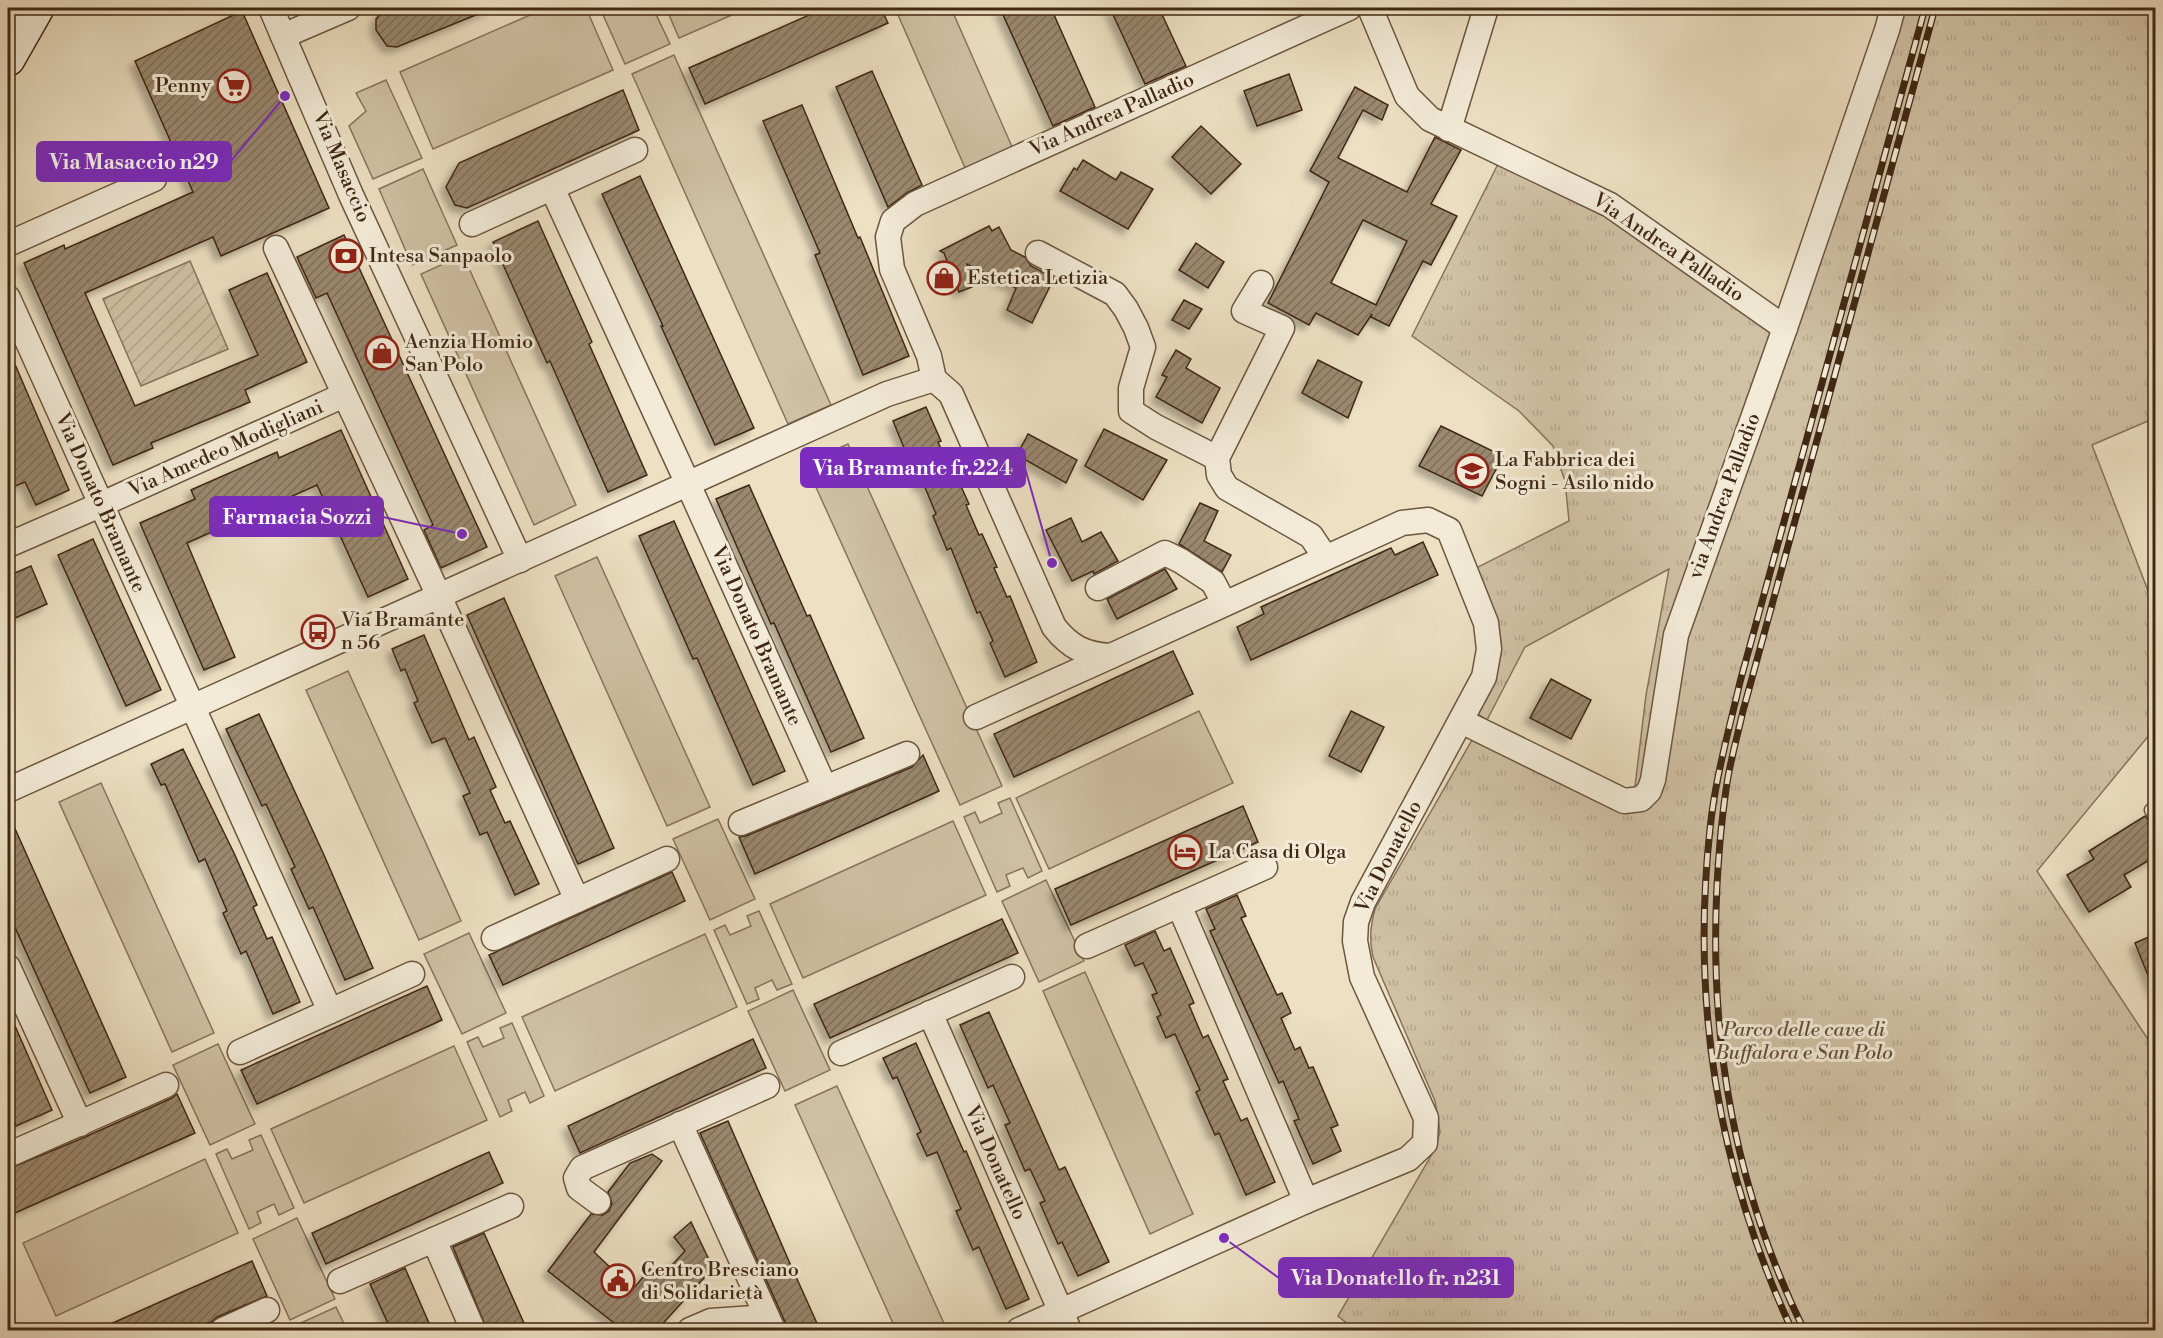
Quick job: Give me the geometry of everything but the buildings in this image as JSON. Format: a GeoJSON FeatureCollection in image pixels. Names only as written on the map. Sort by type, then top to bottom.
{"type":"FeatureCollection","features":[{"type":"Feature","properties":{"kind":"street"},"geometry":{"type":"LineString","coordinates":[[8,59],[37,8]]}},
{"type":"Feature","properties":{"kind":"street","name":"Via Masaccio"},"geometry":{"type":"LineString","coordinates":[[270,8],[351,195],[520,560]]}},
{"type":"Feature","properties":{"kind":"street","name":"Via Andrea Palladio"},"geometry":{"type":"LineString","coordinates":[[934,379],[929,356],[892,269],[888,237],[893,221],[915,204],[1349,8]]}},
{"type":"Feature","properties":{"kind":"street","name":"Via Andrea Palladio"},"geometry":{"type":"LineString","coordinates":[[1370,8],[1407,96],[1430,119],[1610,205],[1785,328]]}},
{"type":"Feature","properties":{"kind":"street"},"geometry":{"type":"LineString","coordinates":[[1449,129],[1486,8]]}},
{"type":"Feature","properties":{"kind":"street","name":"via Andrea Palladio"},"geometry":{"type":"LineString","coordinates":[[1461,721],[1624,801],[1641,800],[1649,791],[1658,752],[1676,635],[1785,328],[1893,8]]}},
{"type":"Feature","properties":{"kind":"street"},"geometry":{"type":"LineString","coordinates":[[283,36],[334,10]]}},
{"type":"Feature","properties":{"kind":"street"},"geometry":{"type":"LineString","coordinates":[[472,224],[635,150]]}},
{"type":"Feature","properties":{"kind":"street"},"geometry":{"type":"LineString","coordinates":[[8,244],[154,179]]}},
{"type":"Feature","properties":{"kind":"street","name":"Via Donato Bramante"},"geometry":{"type":"LineString","coordinates":[[552,188],[825,788]]}},
{"type":"Feature","properties":{"kind":"street","name":"Via Amedeo Modigliani"},"geometry":{"type":"LineString","coordinates":[[276,248],[439,596]]}},
{"type":"Feature","properties":{"kind":"street"},"geometry":{"type":"LineString","coordinates":[[1038,253],[1115,294],[1126,309],[1143,347],[1131,388],[1131,411],[1156,427],[1217,458]]}},
{"type":"Feature","properties":{"kind":"street"},"geometry":{"type":"LineString","coordinates":[[976,717],[1325,557],[1311,536],[1227,488],[1219,475],[1217,458],[1282,328],[1244,311],[1261,283]]}},
{"type":"Feature","properties":{"kind":"street","name":"Via Donato Bramante"},"geometry":{"type":"LineString","coordinates":[[8,298],[330,1011]]}},
{"type":"Feature","properties":{"kind":"street"},"geometry":{"type":"LineString","coordinates":[[8,790],[887,394],[934,379],[951,394],[1054,627],[1066,642],[1078,650],[1094,656],[1111,656]]}},
{"type":"Feature","properties":{"kind":"street","name":"Via Amedeo Modigliani"},"geometry":{"type":"LineString","coordinates":[[8,544],[344,395]]}},
{"type":"Feature","properties":{"kind":"street","name":"Via Donatello"},"geometry":{"type":"LineString","coordinates":[[1019,1330],[1065,1321],[1306,1201],[1408,1159],[1425,1143],[1426,1118],[1362,977],[1355,941],[1356,922],[1363,902],[1484,677],[1489,649],[1486,623],[1449,530],[1428,520],[1402,523],[1325,557]]}},
{"type":"Feature","properties":{"kind":"street"},"geometry":{"type":"LineString","coordinates":[[1098,588],[1165,553],[1213,582],[1224,603]]}},
{"type":"Feature","properties":{"kind":"street"},"geometry":{"type":"LineString","coordinates":[[439,596],[577,900]]}},
{"type":"Feature","properties":{"kind":"street"},"geometry":{"type":"LineString","coordinates":[[741,823],[907,754]]}},
{"type":"Feature","properties":{"kind":"street"},"geometry":{"type":"LineString","coordinates":[[494,938],[667,859]]}},
{"type":"Feature","properties":{"kind":"street"},"geometry":{"type":"LineString","coordinates":[[1087,946],[1265,867]]}},
{"type":"Feature","properties":{"kind":"street"},"geometry":{"type":"LineString","coordinates":[[1179,905],[1306,1201]]}},
{"type":"Feature","properties":{"kind":"street"},"geometry":{"type":"LineString","coordinates":[[8,967],[80,1124]]}},
{"type":"Feature","properties":{"kind":"street"},"geometry":{"type":"LineString","coordinates":[[240,1052],[412,974]]}},
{"type":"Feature","properties":{"kind":"street"},"geometry":{"type":"LineString","coordinates":[[841,1053],[1012,977]]}},
{"type":"Feature","properties":{"kind":"street","name":"Via Donatello"},"geometry":{"type":"LineString","coordinates":[[930,1013],[1065,1321]]}},
{"type":"Feature","properties":{"kind":"street"},"geometry":{"type":"LineString","coordinates":[[8,1155],[166,1085]]}},
{"type":"Feature","properties":{"kind":"street"},"geometry":{"type":"LineString","coordinates":[[598,1202],[579,1188],[576,1178],[582,1168],[767,1086]]}},
{"type":"Feature","properties":{"kind":"street"},"geometry":{"type":"LineString","coordinates":[[680,1124],[770,1324],[711,1321],[690,1330]]}},
{"type":"Feature","properties":{"kind":"street"},"geometry":{"type":"LineString","coordinates":[[340,1281],[511,1206]]}},
{"type":"Feature","properties":{"kind":"street"},"geometry":{"type":"LineString","coordinates":[[434,1240],[473,1330]]}},
{"type":"Feature","properties":{"kind":"street"},"geometry":{"type":"LineString","coordinates":[[224,1330],[267,1310]]}},
{"type":"Feature","properties":{"kind":"green space"},"geometry":{"type":"Polygon","coordinates":[[[546,8],[586,8],[613,70],[433,149],[400,72],[546,8]]]}},
{"type":"Feature","properties":{"kind":"green space"},"geometry":{"type":"Polygon","coordinates":[[[600,8],[653,8],[670,44],[625,64],[600,8]]]}},
{"type":"Feature","properties":{"kind":"green space"},"geometry":{"type":"Polygon","coordinates":[[[666,8],[748,8],[679,38],[666,8]]]}},
{"type":"Feature","properties":{"kind":"green space"},"geometry":{"type":"Polygon","coordinates":[[[895,8],[951,8],[1013,149],[966,170],[895,8]]]}},
{"type":"Feature","properties":{"kind":"green space","name":"Parco delle cave di Buffalora e San Polo"},"geometry":{"type":"Polygon","coordinates":[[[1904,8],[2155,8],[2155,418],[2092,445],[2155,609],[2155,728],[2037,871],[2155,1050],[2155,1330],[1355,1330],[1338,1316],[1435,1149],[1440,1132],[1435,1101],[1373,957],[1371,933],[1375,909],[1472,740],[1632,811],[1646,695],[1669,569],[1525,647],[1487,720],[1478,714],[1495,674],[1501,648],[1495,619],[1474,569],[1569,521],[1565,481],[1553,446],[1519,411],[1412,336],[1500,160],[1608,208],[1794,334],[1904,8]]]}},
{"type":"Feature","properties":{"kind":"green space"},"geometry":{"type":"Polygon","coordinates":[[[674,55],[831,405],[788,424],[632,74],[674,55]]]}},
{"type":"Feature","properties":{"kind":"green space"},"geometry":{"type":"Polygon","coordinates":[[[386,80],[422,158],[373,179],[349,126],[366,111],[356,93],[386,80]]]}},
{"type":"Feature","properties":{"kind":"green space"},"geometry":{"type":"Polygon","coordinates":[[[423,169],[457,245],[412,265],[379,189],[423,169]]]}},
{"type":"Feature","properties":{"kind":"green space"},"geometry":{"type":"Polygon","coordinates":[[[463,255],[576,505],[534,525],[421,274],[463,255]]]}},
{"type":"Feature","properties":{"kind":"green space"},"geometry":{"type":"Polygon","coordinates":[[[190,261],[228,349],[141,386],[103,299],[190,261]]]}},
{"type":"Feature","properties":{"kind":"green space"},"geometry":{"type":"Polygon","coordinates":[[[848,444],[1002,786],[960,805],[805,463],[848,444]]]}},
{"type":"Feature","properties":{"kind":"green space"},"geometry":{"type":"Polygon","coordinates":[[[597,557],[710,807],[667,826],[555,576],[597,557]]]}},
{"type":"Feature","properties":{"kind":"green space"},"geometry":{"type":"Polygon","coordinates":[[[348,671],[461,921],[419,940],[306,690],[348,671]]]}},
{"type":"Feature","properties":{"kind":"green space"},"geometry":{"type":"Polygon","coordinates":[[[1199,711],[1233,783],[1049,869],[1016,798],[1199,711]]]}},
{"type":"Feature","properties":{"kind":"green space"},"geometry":{"type":"Polygon","coordinates":[[[101,783],[214,1033],[172,1052],[59,802],[101,783]]]}},
{"type":"Feature","properties":{"kind":"green space"},"geometry":{"type":"Polygon","coordinates":[[[1010,798],[1042,871],[1028,878],[1023,868],[1006,875],[1010,886],[997,892],[964,817],[975,812],[980,823],[1002,813],[998,803],[1010,798]]]}},
{"type":"Feature","properties":{"kind":"green space"},"geometry":{"type":"Polygon","coordinates":[[[718,819],[755,899],[710,920],[673,839],[718,819]]]}},
{"type":"Feature","properties":{"kind":"green space"},"geometry":{"type":"Polygon","coordinates":[[[953,821],[986,895],[803,978],[770,904],[953,821]]]}},
{"type":"Feature","properties":{"kind":"green space"},"geometry":{"type":"Polygon","coordinates":[[[1046,880],[1084,961],[1039,982],[1002,901],[1046,880]]]}},
{"type":"Feature","properties":{"kind":"green space"},"geometry":{"type":"Polygon","coordinates":[[[759,911],[792,984],[777,990],[772,980],[755,988],[759,999],[747,1004],[714,930],[725,925],[730,935],[751,926],[747,916],[759,911]]]}},
{"type":"Feature","properties":{"kind":"green space"},"geometry":{"type":"Polygon","coordinates":[[[469,933],[506,1013],[462,1034],[424,954],[469,933]]]}},
{"type":"Feature","properties":{"kind":"green space"},"geometry":{"type":"Polygon","coordinates":[[[705,934],[737,1007],[555,1091],[522,1017],[705,934]]]}},
{"type":"Feature","properties":{"kind":"green space"},"geometry":{"type":"Polygon","coordinates":[[[1085,972],[1193,1214],[1150,1234],[1043,991],[1085,972]]]}},
{"type":"Feature","properties":{"kind":"green space"},"geometry":{"type":"Polygon","coordinates":[[[793,990],[830,1070],[785,1091],[748,1011],[793,990]]]}},
{"type":"Feature","properties":{"kind":"green space"},"geometry":{"type":"Polygon","coordinates":[[[512,1023],[544,1096],[530,1103],[525,1092],[508,1100],[512,1111],[500,1117],[467,1042],[478,1037],[483,1047],[504,1038],[500,1028],[512,1023]]]}},
{"type":"Feature","properties":{"kind":"green space"},"geometry":{"type":"Polygon","coordinates":[[[218,1044],[255,1124],[210,1145],[173,1065],[218,1044]]]}},
{"type":"Feature","properties":{"kind":"green space"},"geometry":{"type":"Polygon","coordinates":[[[454,1046],[487,1120],[304,1203],[271,1129],[454,1046]]]}},
{"type":"Feature","properties":{"kind":"green space"},"geometry":{"type":"Polygon","coordinates":[[[837,1086],[947,1330],[896,1330],[795,1105],[837,1086]]]}},
{"type":"Feature","properties":{"kind":"green space"},"geometry":{"type":"Polygon","coordinates":[[[261,1135],[294,1208],[279,1215],[274,1204],[257,1212],[261,1223],[249,1229],[216,1154],[227,1149],[232,1159],[253,1150],[249,1140],[261,1135]]]}},
{"type":"Feature","properties":{"kind":"green space"},"geometry":{"type":"Polygon","coordinates":[[[205,1159],[238,1233],[56,1316],[23,1243],[205,1159]]]}},
{"type":"Feature","properties":{"kind":"green space"},"geometry":{"type":"Polygon","coordinates":[[[297,1218],[335,1299],[290,1320],[253,1239],[297,1218]]]}},
{"type":"Feature","properties":{"kind":"green space"},"geometry":{"type":"Polygon","coordinates":[[[336,1307],[347,1330],[296,1330],[294,1326],[336,1307]]]}},
{"type":"Feature","properties":{"kind":"railway"},"geometry":{"type":"LineString","coordinates":[[1792,1330],[1766,1270],[1745,1209],[1716,1085],[1708,1022],[1704,958],[1705,894],[1710,829],[1719,773],[1740,682],[1925,8]]}},
{"type":"Feature","properties":{"kind":"railway"},"geometry":{"type":"LineString","coordinates":[[1804,1330],[1780,1277],[1760,1223],[1744,1169],[1732,1114],[1723,1058],[1718,1001],[1717,885],[1721,831],[1728,777],[1743,711],[1935,8]]}},
{"type":"Feature","properties":{"kind":"place","name":"Penny"},"geometry":{"type":"Point","coordinates":[234,86]}},
{"type":"Feature","properties":{"kind":"place","name":"Via Masaccio n29"},"geometry":{"type":"Point","coordinates":[285,96]}},
{"type":"Feature","properties":{"kind":"place","name":"Intesa Sanpaolo"},"geometry":{"type":"Point","coordinates":[346,256]}},
{"type":"Feature","properties":{"kind":"place","name":"Estetica Letizia"},"geometry":{"type":"Point","coordinates":[944,278]}},
{"type":"Feature","properties":{"kind":"place","name":"Aenzia Homio San Polo"},"geometry":{"type":"Point","coordinates":[382,353]}},
{"type":"Feature","properties":{"kind":"place","name":"La Fabbrica dei Sogni - Asilo nido"},"geometry":{"type":"Point","coordinates":[1472,471]}},
{"type":"Feature","properties":{"kind":"place","name":"Farmacia Sozzi"},"geometry":{"type":"Point","coordinates":[462,534]}},
{"type":"Feature","properties":{"kind":"place","name":"Via Bramante fr.224"},"geometry":{"type":"Point","coordinates":[1052,563]}},
{"type":"Feature","properties":{"kind":"place","name":"Via Bramante n 56"},"geometry":{"type":"Point","coordinates":[318,632]}},
{"type":"Feature","properties":{"kind":"place","name":"La Casa di Olga"},"geometry":{"type":"Point","coordinates":[1185,852]}},
{"type":"Feature","properties":{"kind":"place","name":"Via Donatello fr. n231"},"geometry":{"type":"Point","coordinates":[1224,1238]}},
{"type":"Feature","properties":{"kind":"place","name":"Centro Bresciano di Solidarietà"},"geometry":{"type":"Point","coordinates":[618,1281]}}]}
